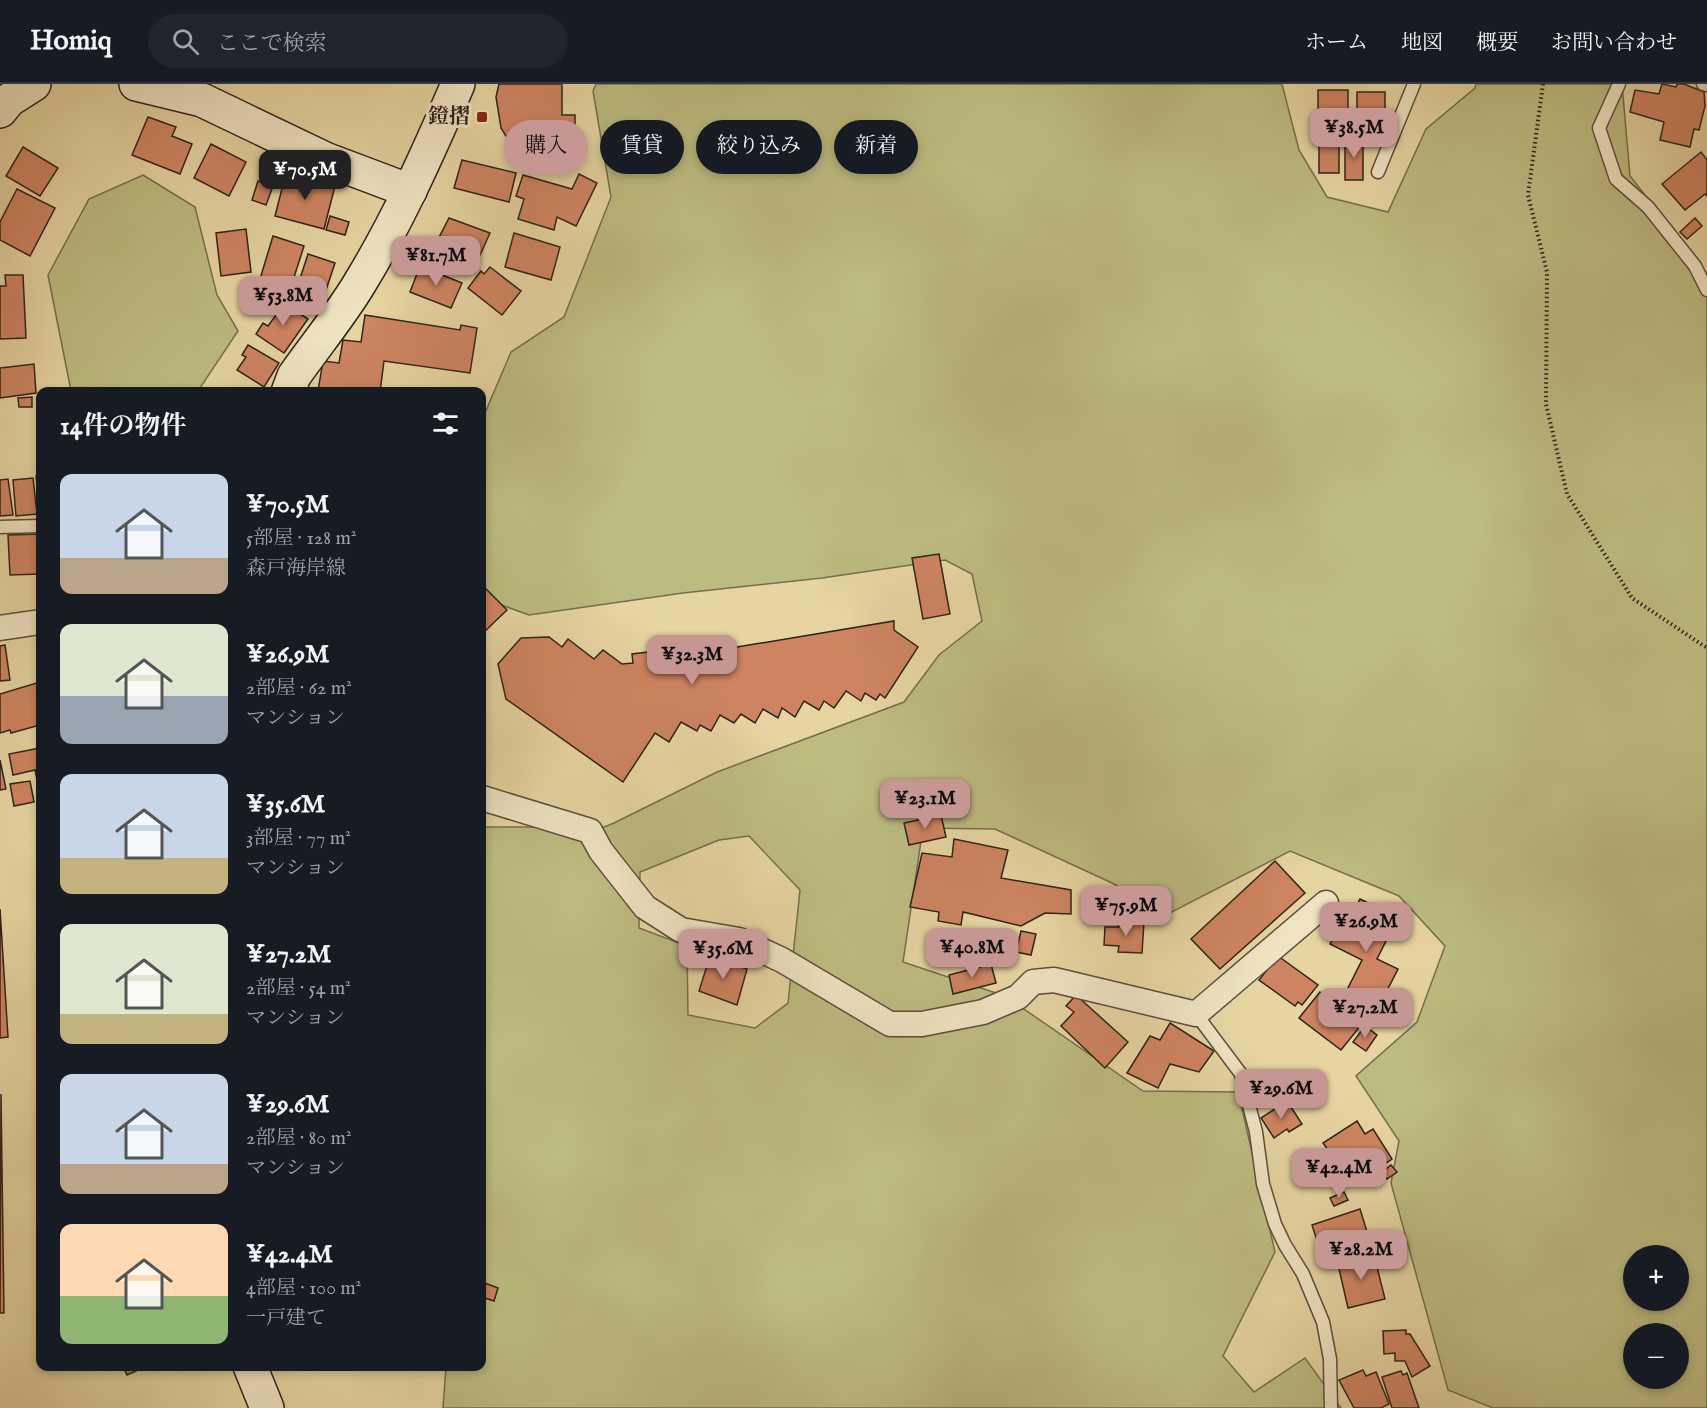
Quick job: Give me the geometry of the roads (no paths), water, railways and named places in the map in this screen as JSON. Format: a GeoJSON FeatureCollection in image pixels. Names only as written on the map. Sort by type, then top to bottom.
{"type":"FeatureCollection","features":[{"type":"Feature","properties":{"kind":"main road"},"geometry":{"type":"LineString","coordinates":[[0,111],[9,100],[34,84]]}},
{"type":"Feature","properties":{"kind":"main road"},"geometry":{"type":"LineString","coordinates":[[136,84],[202,100],[325,159],[410,191]]}},
{"type":"Feature","properties":{"kind":"main road"},"geometry":{"type":"LineString","coordinates":[[290,387],[294,376],[357,287],[410,191],[458,84]]}},
{"type":"Feature","properties":{"kind":"main road"},"geometry":{"type":"LineString","coordinates":[[252,1371],[267,1408]]}},
{"type":"Feature","properties":{"kind":"street"},"geometry":{"type":"LineString","coordinates":[[0,628],[36,623]]}},
{"type":"Feature","properties":{"kind":"street"},"geometry":{"type":"LineString","coordinates":[[486,799],[590,831],[601,851],[645,907],[681,930],[739,940],[782,960],[890,1024],[922,1024],[983,1012],[1018,997],[1033,982],[1054,980],[1196,1014],[1326,903]]}},
{"type":"Feature","properties":{"kind":"lane"},"geometry":{"type":"LineString","coordinates":[[1378,172],[1414,84]]}},
{"type":"Feature","properties":{"kind":"lane"},"geometry":{"type":"LineString","coordinates":[[1619,84],[1599,128],[1616,179],[1648,207],[1695,266],[1707,290]]}},
{"type":"Feature","properties":{"kind":"lane"},"geometry":{"type":"LineString","coordinates":[[1702,84],[1707,85]]}},
{"type":"Feature","properties":{"kind":"lane"},"geometry":{"type":"LineString","coordinates":[[0,526],[36,526]]}},
{"type":"Feature","properties":{"kind":"lane"},"geometry":{"type":"LineString","coordinates":[[1196,1014],[1240,1074],[1256,1132],[1263,1184],[1275,1224],[1285,1245],[1304,1274],[1323,1322],[1330,1359],[1331,1408]]}},
{"type":"Feature","properties":{"kind":"place","name":"鐙摺"},"geometry":{"type":"Point","coordinates":[482,117]}}]}
